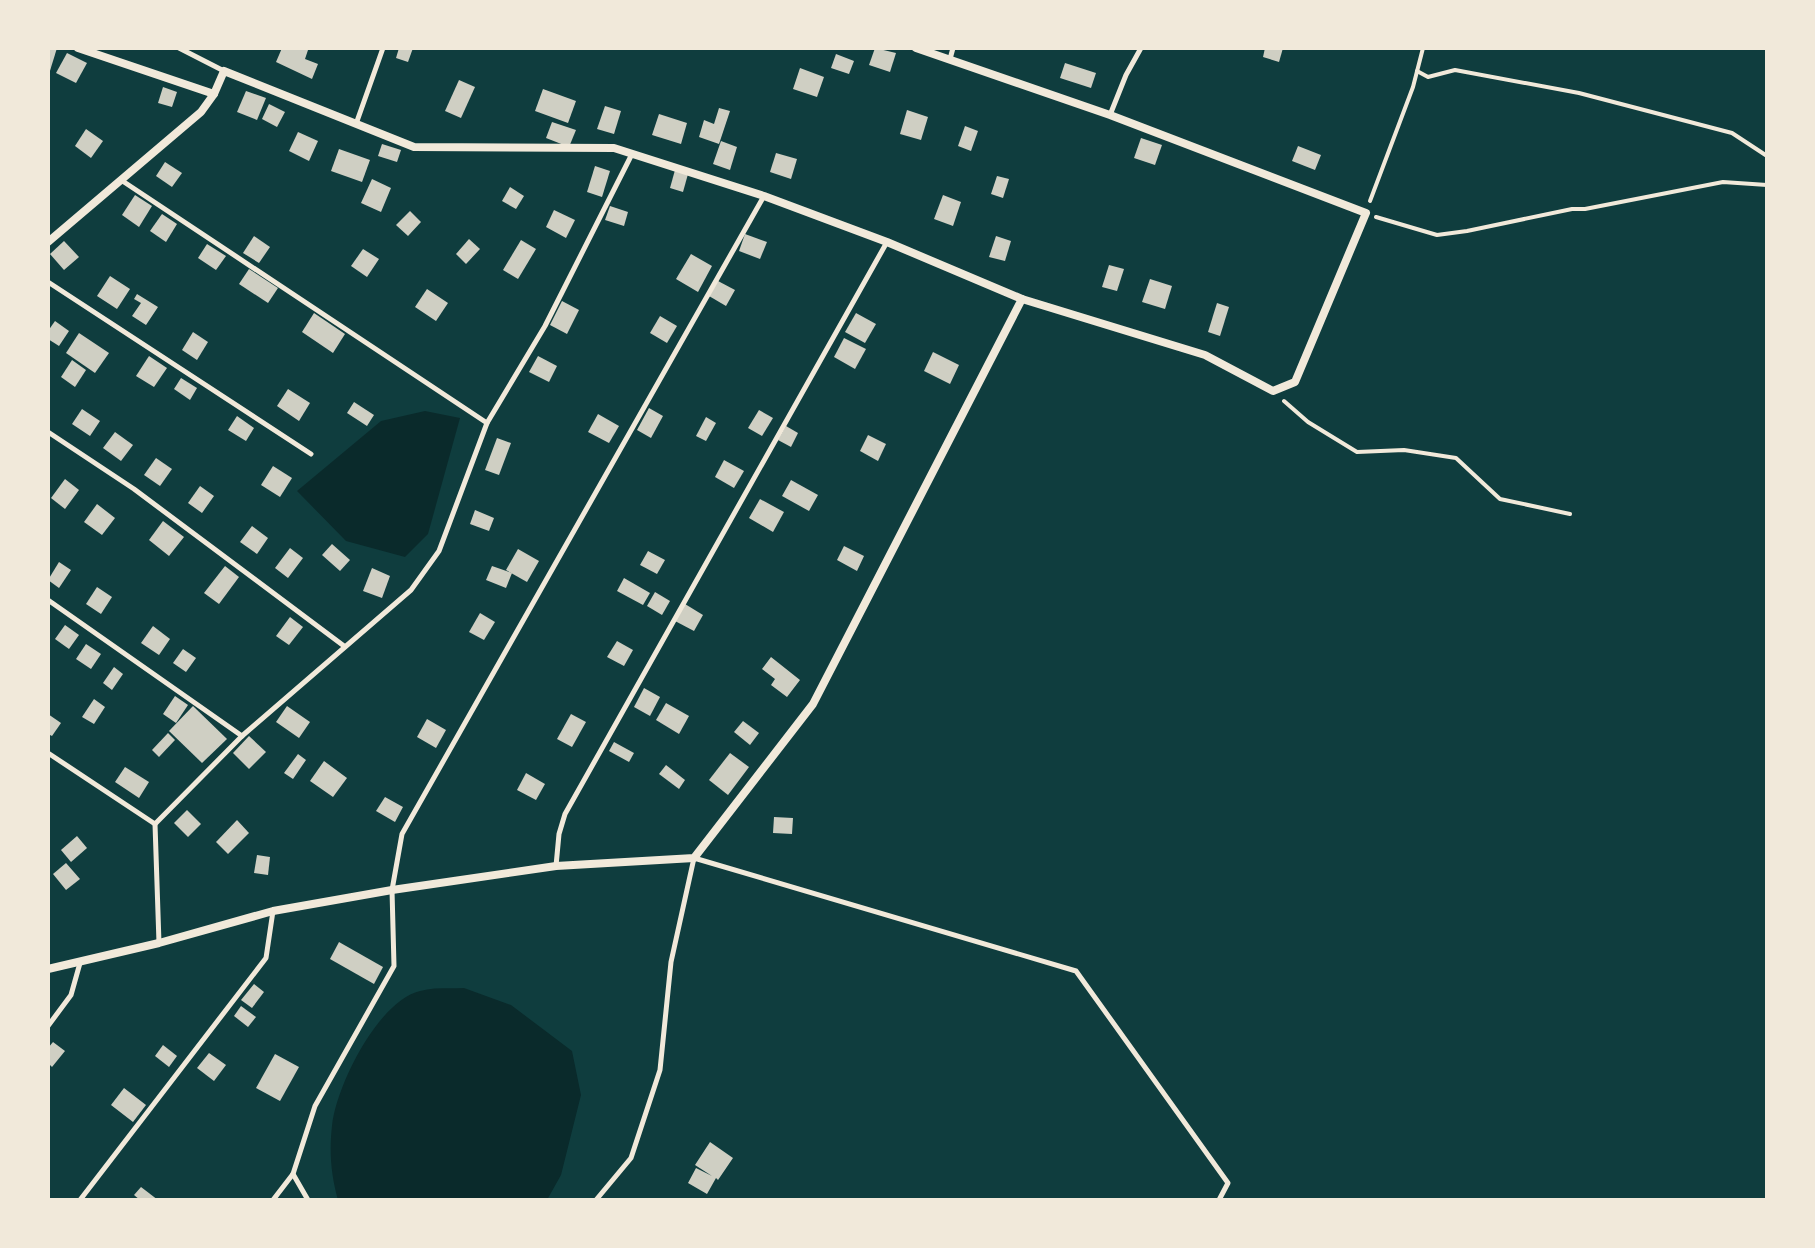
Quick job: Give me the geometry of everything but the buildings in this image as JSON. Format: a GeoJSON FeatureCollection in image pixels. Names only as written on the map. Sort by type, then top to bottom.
{"type":"FeatureCollection","features":[{"type":"Feature","properties":{"kind":"street"},"geometry":{"type":"LineString","coordinates":[[78,48],[214,94]]}},
{"type":"Feature","properties":{"kind":"street"},"geometry":{"type":"LineString","coordinates":[[48,242],[201,112],[214,94],[224,71],[414,147],[614,148],[764,196],[887,242],[1022,299],[1205,355],[1273,391],[1295,382],[1366,213],[1110,115],[916,48]]}},
{"type":"Feature","properties":{"kind":"street"},"geometry":{"type":"LineString","coordinates":[[48,969],[159,943],[273,911],[392,890],[556,866],[694,858],[813,704],[1022,299]]}},
{"type":"Feature","properties":{"kind":"lane"},"geometry":{"type":"LineString","coordinates":[[356,124],[383,48]]}},
{"type":"Feature","properties":{"kind":"lane"},"geometry":{"type":"LineString","coordinates":[[949,60],[953,48]]}},
{"type":"Feature","properties":{"kind":"lane"},"geometry":{"type":"LineString","coordinates":[[1110,115],[1141,48]]}},
{"type":"Feature","properties":{"kind":"lane"},"geometry":{"type":"LineString","coordinates":[[182,49],[224,71]]}},
{"type":"Feature","properties":{"kind":"lane"},"geometry":{"type":"LineString","coordinates":[[159,943],[155,824],[242,736],[411,590],[439,551],[487,423],[545,326],[632,154]]}},
{"type":"Feature","properties":{"kind":"lane"},"geometry":{"type":"LineString","coordinates":[[120,180],[487,423]]}},
{"type":"Feature","properties":{"kind":"lane"},"geometry":{"type":"LineString","coordinates":[[273,1200],[293,1174],[315,1106],[394,966],[392,890],[402,834],[764,196]]}},
{"type":"Feature","properties":{"kind":"lane"},"geometry":{"type":"LineString","coordinates":[[556,866],[559,834],[565,814],[887,242]]}},
{"type":"Feature","properties":{"kind":"lane"},"geometry":{"type":"LineString","coordinates":[[48,282],[311,454]]}},
{"type":"Feature","properties":{"kind":"lane"},"geometry":{"type":"LineString","coordinates":[[48,432],[134,489],[344,646]]}},
{"type":"Feature","properties":{"kind":"lane"},"geometry":{"type":"LineString","coordinates":[[48,600],[242,736]]}},
{"type":"Feature","properties":{"kind":"lane"},"geometry":{"type":"LineString","coordinates":[[48,753],[155,824]]}},
{"type":"Feature","properties":{"kind":"lane"},"geometry":{"type":"LineString","coordinates":[[596,1200],[631,1158],[660,1070],[671,962],[694,858],[1076,971],[1228,1183],[1219,1200]]}},
{"type":"Feature","properties":{"kind":"lane"},"geometry":{"type":"LineString","coordinates":[[80,1200],[266,958],[273,911]]}},
{"type":"Feature","properties":{"kind":"lane"},"geometry":{"type":"LineString","coordinates":[[48,1026],[71,995],[81,962]]}},
{"type":"Feature","properties":{"kind":"lane"},"geometry":{"type":"LineString","coordinates":[[293,1174],[308,1200]]}},
{"type":"Feature","properties":{"kind":"path"},"geometry":{"type":"LineString","coordinates":[[1423,48],[1366,213],[1437,235],[1723,182],[1767,185]]}},
{"type":"Feature","properties":{"kind":"path"},"geometry":{"type":"LineString","coordinates":[[1417,71],[1428,77],[1455,70],[1579,93],[1732,133],[1767,156]]}},
{"type":"Feature","properties":{"kind":"path"},"geometry":{"type":"LineString","coordinates":[[1273,391],[1308,422],[1357,452],[1404,450],[1456,458],[1500,499],[1570,514]]}},
{"type":"Feature","properties":{"kind":"water"},"geometry":{"type":"Polygon","coordinates":[[[425,411],[460,418],[428,534],[405,557],[346,541],[297,491],[381,421],[425,411]]]}},
{"type":"Feature","properties":{"kind":"water"},"geometry":{"type":"Polygon","coordinates":[[[464,988],[511,1005],[572,1051],[581,1095],[561,1175],[547,1200],[338,1200],[331,1163],[332,1126],[342,1089],[362,1047],[389,1011],[404,998],[425,990],[464,988]]]}}]}
